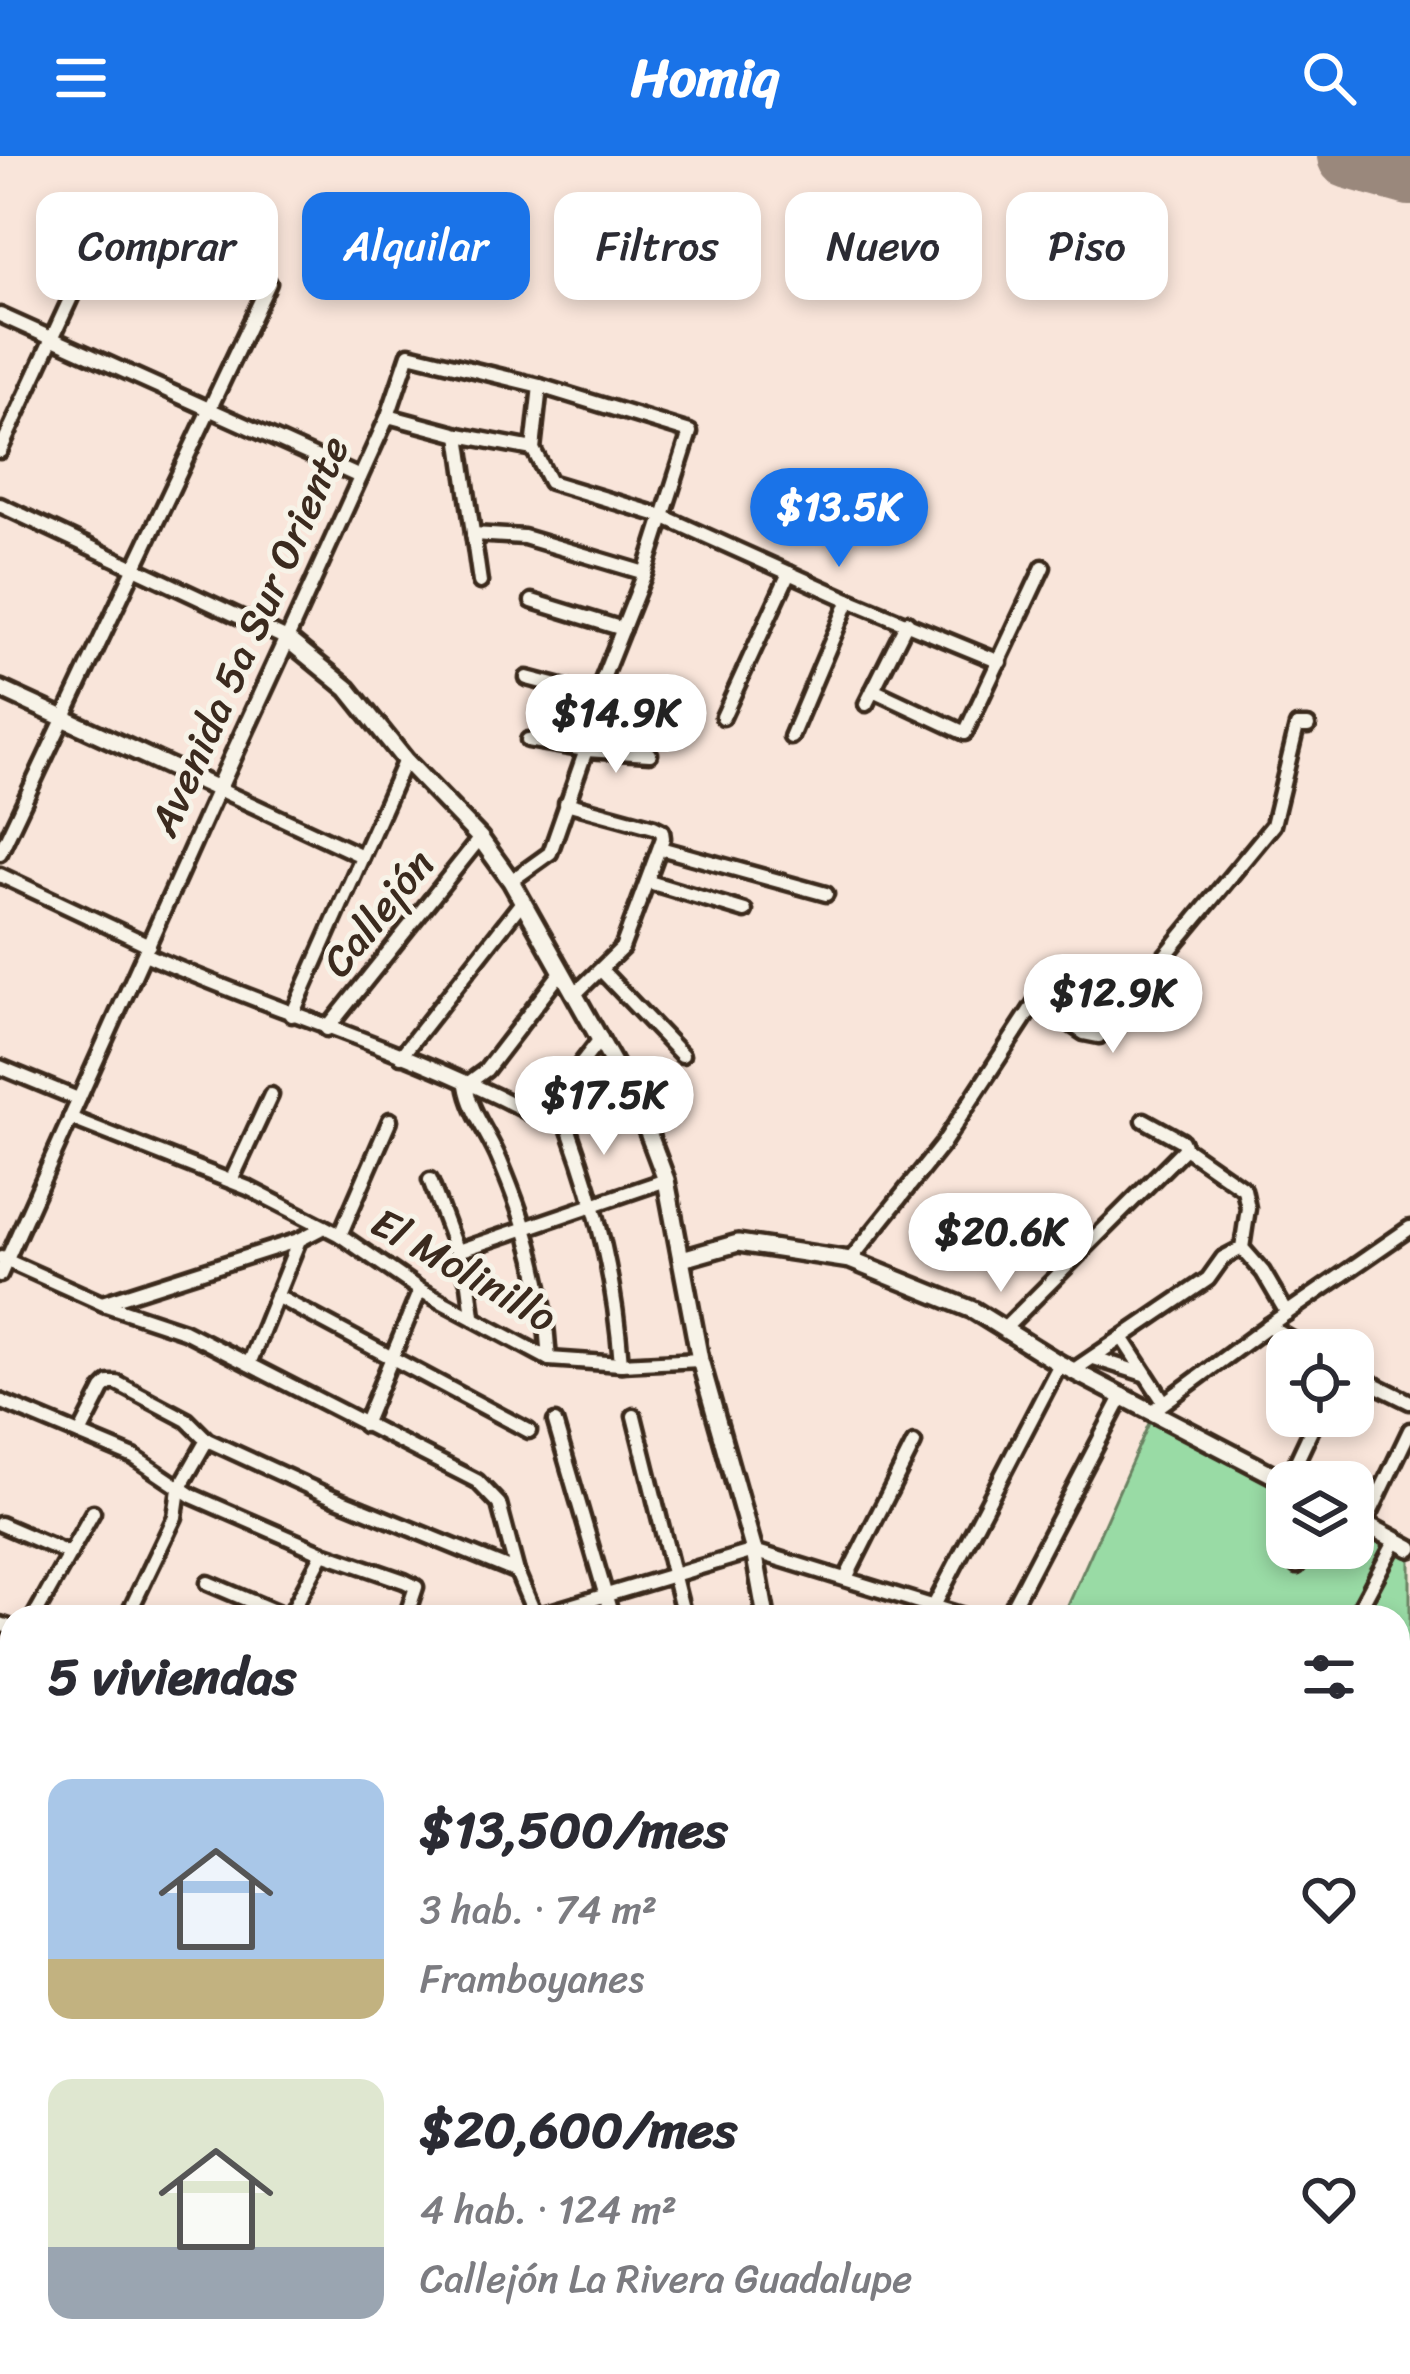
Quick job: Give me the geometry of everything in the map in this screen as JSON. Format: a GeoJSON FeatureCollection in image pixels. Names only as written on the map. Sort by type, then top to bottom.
{"type":"FeatureCollection","features":[{"type":"Feature","properties":{"kind":"street"},"geometry":{"type":"LineString","coordinates":[[0,451],[70,300]]}},
{"type":"Feature","properties":{"kind":"street"},"geometry":{"type":"LineString","coordinates":[[0,853],[261,300]]}},
{"type":"Feature","properties":{"kind":"street"},"geometry":{"type":"LineString","coordinates":[[0,315],[360,477]]}},
{"type":"Feature","properties":{"kind":"street","name":"Avenida 5a Sur Oriente"},"geometry":{"type":"LineString","coordinates":[[0,1275],[388,416],[409,354],[540,386]]}},
{"type":"Feature","properties":{"kind":"street"},"geometry":{"type":"LineString","coordinates":[[511,881],[550,853],[586,750],[596,696],[645,573],[662,516],[689,432],[540,386],[533,449],[550,482],[662,516],[1000,662]]}},
{"type":"Feature","properties":{"kind":"street"},"geometry":{"type":"LineString","coordinates":[[388,416],[533,449]]}},
{"type":"Feature","properties":{"kind":"street"},"geometry":{"type":"LineString","coordinates":[[459,435],[480,582]]}},
{"type":"Feature","properties":{"kind":"street"},"geometry":{"type":"LineString","coordinates":[[0,505],[287,639],[348,689],[405,760],[480,838],[511,881],[640,1112],[666,1180],[700,1360],[754,1551],[764,1605]]}},
{"type":"Feature","properties":{"kind":"street"},"geometry":{"type":"LineString","coordinates":[[473,534],[524,537],[645,573]]}},
{"type":"Feature","properties":{"kind":"street"},"geometry":{"type":"LineString","coordinates":[[907,622],[870,697],[965,733],[1042,567]]}},
{"type":"Feature","properties":{"kind":"street"},"geometry":{"type":"LineString","coordinates":[[723,717],[789,573]]}},
{"type":"Feature","properties":{"kind":"street"},"geometry":{"type":"LineString","coordinates":[[791,736],[849,600]]}},
{"type":"Feature","properties":{"kind":"street"},"geometry":{"type":"LineString","coordinates":[[532,601],[623,629]]}},
{"type":"Feature","properties":{"kind":"street"},"geometry":{"type":"LineString","coordinates":[[527,678],[596,696]]}},
{"type":"Feature","properties":{"kind":"street"},"geometry":{"type":"LineString","coordinates":[[0,689],[362,856]]}},
{"type":"Feature","properties":{"kind":"street"},"geometry":{"type":"LineString","coordinates":[[850,1260],[942,1144],[1036,1001],[1084,1033],[1099,1036],[1274,825],[1297,727],[1308,726]]}},
{"type":"Feature","properties":{"kind":"street"},"geometry":{"type":"LineString","coordinates":[[528,740],[650,754]]}},
{"type":"Feature","properties":{"kind":"street"},"geometry":{"type":"LineString","coordinates":[[292,1015],[405,760]]}},
{"type":"Feature","properties":{"kind":"street"},"geometry":{"type":"LineString","coordinates":[[566,803],[662,831],[649,882],[622,948],[574,995]]}},
{"type":"Feature","properties":{"kind":"street","name":"Callejón"},"geometry":{"type":"LineString","coordinates":[[327,1029],[480,838]]}},
{"type":"Feature","properties":{"kind":"street"},"geometry":{"type":"LineString","coordinates":[[660,848],[826,894]]}},
{"type":"Feature","properties":{"kind":"street"},"geometry":{"type":"LineString","coordinates":[[0,875],[147,950],[292,1015],[538,1115],[601,1038]]}},
{"type":"Feature","properties":{"kind":"street"},"geometry":{"type":"LineString","coordinates":[[649,882],[745,911]]}},
{"type":"Feature","properties":{"kind":"street"},"geometry":{"type":"LineString","coordinates":[[401,1056],[522,902]]}},
{"type":"Feature","properties":{"kind":"street"},"geometry":{"type":"LineString","coordinates":[[466,1085],[484,1072],[562,971]]}},
{"type":"Feature","properties":{"kind":"street"},"geometry":{"type":"LineString","coordinates":[[602,971],[682,1055]]}},
{"type":"Feature","properties":{"kind":"street"},"geometry":{"type":"LineString","coordinates":[[0,1067],[78,1100]]}},
{"type":"Feature","properties":{"kind":"street"},"geometry":{"type":"LineString","coordinates":[[466,1085],[470,1104],[492,1142],[527,1226],[546,1310],[549,1359]]}},
{"type":"Feature","properties":{"kind":"street"},"geometry":{"type":"LineString","coordinates":[[231,1181],[271,1095]]}},
{"type":"Feature","properties":{"kind":"street","name":"El Molinillo"},"geometry":{"type":"LineString","coordinates":[[70,1118],[231,1181],[340,1235],[420,1290],[549,1359],[621,1364],[700,1360]]}},
{"type":"Feature","properties":{"kind":"street"},"geometry":{"type":"LineString","coordinates":[[340,1235],[390,1120]]}},
{"type":"Feature","properties":{"kind":"street"},"geometry":{"type":"LineString","coordinates":[[1144,1120],[1182,1141],[1185,1148],[1244,1189],[1248,1208],[1242,1248],[1263,1272],[1286,1313]]}},
{"type":"Feature","properties":{"kind":"street"},"geometry":{"type":"LineString","coordinates":[[569,1130],[595,1202],[616,1292],[621,1364]]}},
{"type":"Feature","properties":{"kind":"street"},"geometry":{"type":"LineString","coordinates":[[1006,1327],[1185,1148]]}},
{"type":"Feature","properties":{"kind":"street"},"geometry":{"type":"LineString","coordinates":[[430,1180],[469,1284],[473,1316]]}},
{"type":"Feature","properties":{"kind":"street"},"geometry":{"type":"LineString","coordinates":[[458,1251],[666,1180]]}},
{"type":"Feature","properties":{"kind":"street"},"geometry":{"type":"LineString","coordinates":[[103,1303],[299,1240],[324,1227]]}},
{"type":"Feature","properties":{"kind":"street"},"geometry":{"type":"LineString","coordinates":[[1158,1407],[1410,1228]]}},
{"type":"Feature","properties":{"kind":"street"},"geometry":{"type":"LineString","coordinates":[[249,1364],[299,1240]]}},
{"type":"Feature","properties":{"kind":"street"},"geometry":{"type":"LineString","coordinates":[[682,1258],[738,1243],[850,1260],[1006,1327],[1067,1367],[1158,1407],[1266,1470]]}},
{"type":"Feature","properties":{"kind":"street"},"geometry":{"type":"LineString","coordinates":[[575,1605],[754,1551],[934,1604],[1067,1367],[1094,1358],[1123,1339],[1208,1279],[1223,1258],[1242,1248]]}},
{"type":"Feature","properties":{"kind":"street"},"geometry":{"type":"LineString","coordinates":[[4,1259],[103,1303],[184,1331],[477,1481],[499,1504],[531,1605]]}},
{"type":"Feature","properties":{"kind":"street"},"geometry":{"type":"LineString","coordinates":[[364,1425],[420,1290]]}},
{"type":"Feature","properties":{"kind":"street"},"geometry":{"type":"LineString","coordinates":[[276,1296],[529,1431]]}},
{"type":"Feature","properties":{"kind":"street"},"geometry":{"type":"LineString","coordinates":[[1268,1326],[1273,1329]]}},
{"type":"Feature","properties":{"kind":"street"},"geometry":{"type":"LineString","coordinates":[[1123,1339],[1158,1407]]}},
{"type":"Feature","properties":{"kind":"street"},"geometry":{"type":"LineString","coordinates":[[1094,1358],[1145,1374]]}},
{"type":"Feature","properties":{"kind":"street"},"geometry":{"type":"LineString","coordinates":[[80,1434],[109,1383],[117,1383],[187,1420],[207,1439],[325,1494],[518,1573]]}},
{"type":"Feature","properties":{"kind":"street"},"geometry":{"type":"LineString","coordinates":[[1374,1384],[1410,1402]]}},
{"type":"Feature","properties":{"kind":"street"},"geometry":{"type":"LineString","coordinates":[[1013,1605],[1124,1395]]}},
{"type":"Feature","properties":{"kind":"street"},"geometry":{"type":"LineString","coordinates":[[0,1401],[134,1456],[181,1490],[323,1553],[416,1587],[410,1605]]}},
{"type":"Feature","properties":{"kind":"street"},"geometry":{"type":"LineString","coordinates":[[634,1416],[682,1605]]}},
{"type":"Feature","properties":{"kind":"street"},"geometry":{"type":"LineString","coordinates":[[555,1422],[610,1605]]}},
{"type":"Feature","properties":{"kind":"street"},"geometry":{"type":"LineString","coordinates":[[1374,1494],[1410,1430]]}},
{"type":"Feature","properties":{"kind":"street"},"geometry":{"type":"LineString","coordinates":[[133,1605],[207,1439]]}},
{"type":"Feature","properties":{"kind":"street"},"geometry":{"type":"LineString","coordinates":[[846,1578],[914,1443]]}},
{"type":"Feature","properties":{"kind":"street"},"geometry":{"type":"LineString","coordinates":[[41,1605],[93,1512]]}},
{"type":"Feature","properties":{"kind":"street"},"geometry":{"type":"LineString","coordinates":[[0,1524],[70,1554]]}},
{"type":"Feature","properties":{"kind":"street"},"geometry":{"type":"LineString","coordinates":[[1363,1605],[1403,1544],[1374,1529]]}},
{"type":"Feature","properties":{"kind":"street"},"geometry":{"type":"LineString","coordinates":[[295,1605],[323,1553]]}},
{"type":"Feature","properties":{"kind":"street"},"geometry":{"type":"LineString","coordinates":[[208,1583],[246,1605]]}},
{"type":"Feature","properties":{"kind":"green space"},"geometry":{"type":"Polygon","coordinates":[[[1150,1421],[1266,1480],[1266,1569],[1374,1569],[1374,1536],[1410,1555],[1410,1605],[1068,1605],[1150,1421]]]}},
{"type":"Feature","properties":{"kind":"runway"},"geometry":{"type":"LineString","coordinates":[[1350,156],[1410,173]]}}]}
